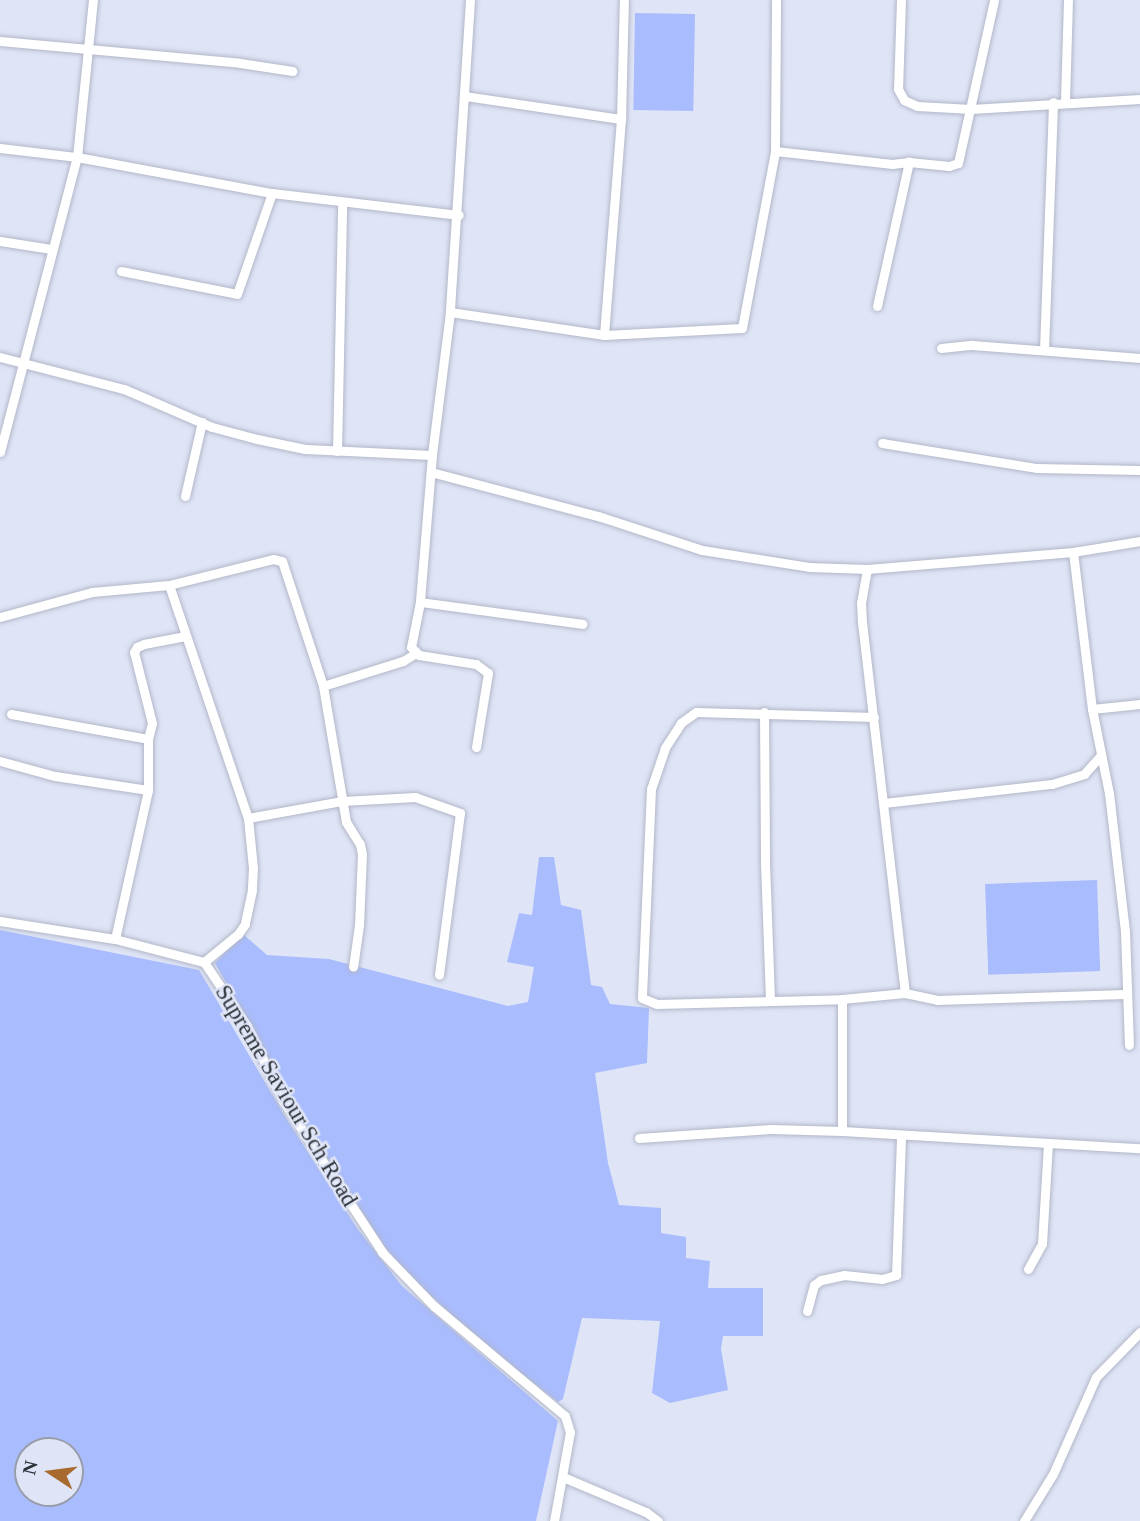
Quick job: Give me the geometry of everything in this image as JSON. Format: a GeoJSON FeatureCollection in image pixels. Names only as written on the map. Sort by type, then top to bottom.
{"type":"FeatureCollection","features":[{"type":"Feature","properties":{"kind":"street"},"geometry":{"type":"LineString","coordinates":[[0,452],[77,157],[93,0]]}},
{"type":"Feature","properties":{"kind":"street"},"geometry":{"type":"LineString","coordinates":[[410,657],[420,602],[432,455],[459,215],[470,0]]}},
{"type":"Feature","properties":{"kind":"street"},"geometry":{"type":"LineString","coordinates":[[604,335],[621,119],[624,0]]}},
{"type":"Feature","properties":{"kind":"street"},"geometry":{"type":"LineString","coordinates":[[450,312],[604,335],[742,328],[775,151],[776,0]]}},
{"type":"Feature","properties":{"kind":"street"},"geometry":{"type":"LineString","coordinates":[[901,0],[898,89],[904,100],[917,107],[971,109],[1065,101],[1140,99]]}},
{"type":"Feature","properties":{"kind":"street"},"geometry":{"type":"LineString","coordinates":[[1065,101],[1068,0]]}},
{"type":"Feature","properties":{"kind":"street"},"geometry":{"type":"LineString","coordinates":[[775,151],[892,164],[909,162],[949,166],[958,163],[994,1]]}},
{"type":"Feature","properties":{"kind":"street"},"geometry":{"type":"LineString","coordinates":[[0,41],[90,48],[292,71]]}},
{"type":"Feature","properties":{"kind":"street"},"geometry":{"type":"LineString","coordinates":[[465,96],[621,119]]}},
{"type":"Feature","properties":{"kind":"street"},"geometry":{"type":"LineString","coordinates":[[1044,350],[1053,102]]}},
{"type":"Feature","properties":{"kind":"street"},"geometry":{"type":"LineString","coordinates":[[0,148],[77,157],[272,193],[459,215]]}},
{"type":"Feature","properties":{"kind":"street"},"geometry":{"type":"LineString","coordinates":[[877,306],[909,162]]}},
{"type":"Feature","properties":{"kind":"street"},"geometry":{"type":"LineString","coordinates":[[121,271],[237,294],[272,193]]}},
{"type":"Feature","properties":{"kind":"street"},"geometry":{"type":"LineString","coordinates":[[337,451],[342,202]]}},
{"type":"Feature","properties":{"kind":"street"},"geometry":{"type":"LineString","coordinates":[[0,241],[51,249]]}},
{"type":"Feature","properties":{"kind":"street"},"geometry":{"type":"LineString","coordinates":[[941,348],[972,345],[1140,358]]}},
{"type":"Feature","properties":{"kind":"street"},"geometry":{"type":"LineString","coordinates":[[0,357],[124,389],[202,422],[257,439],[305,449],[432,455]]}},
{"type":"Feature","properties":{"kind":"street"},"geometry":{"type":"LineString","coordinates":[[185,496],[202,422]]}},
{"type":"Feature","properties":{"kind":"street"},"geometry":{"type":"LineString","coordinates":[[882,443],[1023,467],[1140,470]]}},
{"type":"Feature","properties":{"kind":"street"},"geometry":{"type":"LineString","coordinates":[[431,472],[598,516],[702,550],[809,567],[867,569],[1073,552],[1140,541]]}},
{"type":"Feature","properties":{"kind":"street"},"geometry":{"type":"LineString","coordinates":[[1073,552],[1092,709],[1109,793],[1125,931],[1125,994],[1129,1045]]}},
{"type":"Feature","properties":{"kind":"street"},"geometry":{"type":"LineString","coordinates":[[0,617],[92,592],[169,585],[273,559],[282,561],[323,686],[346,822],[360,844],[362,854],[359,925],[353,967]]}},
{"type":"Feature","properties":{"kind":"street"},"geometry":{"type":"LineString","coordinates":[[867,569],[861,603],[905,993]]}},
{"type":"Feature","properties":{"kind":"street"},"geometry":{"type":"LineString","coordinates":[[169,585],[248,818],[253,890],[245,924],[238,934],[204,961]]}},
{"type":"Feature","properties":{"kind":"street"},"geometry":{"type":"LineString","coordinates":[[420,602],[583,624]]}},
{"type":"Feature","properties":{"kind":"street"},"geometry":{"type":"LineString","coordinates":[[115,939],[148,790],[148,739],[152,723],[134,652],[144,644],[186,636]]}},
{"type":"Feature","properties":{"kind":"street"},"geometry":{"type":"LineString","coordinates":[[323,686],[410,657],[476,664],[488,673],[476,747]]}},
{"type":"Feature","properties":{"kind":"street"},"geometry":{"type":"LineString","coordinates":[[1092,709],[1140,704]]}},
{"type":"Feature","properties":{"kind":"street"},"geometry":{"type":"LineString","coordinates":[[874,717],[696,712],[681,723],[665,748],[650,789],[642,998],[657,1004],[842,999],[905,993],[937,1000],[1125,994]]}},
{"type":"Feature","properties":{"kind":"street"},"geometry":{"type":"LineString","coordinates":[[764,712],[770,1001]]}},
{"type":"Feature","properties":{"kind":"street"},"geometry":{"type":"LineString","coordinates":[[11,715],[148,739]]}},
{"type":"Feature","properties":{"kind":"street"},"geometry":{"type":"LineString","coordinates":[[884,803],[1052,783],[1084,774],[1100,756]]}},
{"type":"Feature","properties":{"kind":"street"},"geometry":{"type":"LineString","coordinates":[[0,761],[55,776],[148,790]]}},
{"type":"Feature","properties":{"kind":"street"},"geometry":{"type":"LineString","coordinates":[[248,818],[342,801],[415,797],[460,813],[439,975]]}},
{"type":"Feature","properties":{"kind":"street","name":"Supreme Saviour Sch Road"},"geometry":{"type":"LineString","coordinates":[[0,921],[115,939],[204,961],[247,1026],[283,1101],[382,1252],[434,1306],[565,1416],[570,1432],[554,1521]]}},
{"type":"Feature","properties":{"kind":"street"},"geometry":{"type":"LineString","coordinates":[[842,999],[842,1131]]}},
{"type":"Feature","properties":{"kind":"street"},"geometry":{"type":"LineString","coordinates":[[639,1138],[771,1129],[1140,1148]]}},
{"type":"Feature","properties":{"kind":"street"},"geometry":{"type":"LineString","coordinates":[[807,1311],[812,1291],[821,1280],[844,1275],[882,1279],[896,1275],[899,1258],[901,1136]]}},
{"type":"Feature","properties":{"kind":"street"},"geometry":{"type":"LineString","coordinates":[[1028,1269],[1042,1244],[1048,1144]]}},
{"type":"Feature","properties":{"kind":"street"},"geometry":{"type":"LineString","coordinates":[[1024,1521],[1053,1474],[1097,1377],[1140,1332]]}},
{"type":"Feature","properties":{"kind":"street"},"geometry":{"type":"LineString","coordinates":[[563,1477],[646,1512],[658,1521]]}},
{"type":"Feature","properties":{"kind":"shaded area"},"geometry":{"type":"Polygon","coordinates":[[[635,13],[695,14],[693,111],[633,110],[635,13]]]}},
{"type":"Feature","properties":{"kind":"shaded area"},"geometry":{"type":"Polygon","coordinates":[[[539,857],[554,857],[561,905],[581,910],[591,985],[602,987],[610,1004],[649,1008],[647,1063],[595,1073],[608,1163],[619,1205],[661,1208],[661,1233],[686,1237],[686,1258],[710,1261],[708,1288],[763,1288],[763,1336],[723,1336],[721,1349],[728,1390],[670,1403],[652,1393],[660,1321],[582,1318],[563,1399],[558,1402],[487,1347],[417,1283],[386,1250],[300,1115],[215,963],[243,934],[267,955],[329,959],[508,1006],[528,1002],[534,967],[507,962],[519,913],[532,915],[539,857]]]}},
{"type":"Feature","properties":{"kind":"shaded area"},"geometry":{"type":"Polygon","coordinates":[[[1097,880],[1100,971],[988,975],[985,884],[1097,880]]]}},
{"type":"Feature","properties":{"kind":"shaded area"},"geometry":{"type":"Polygon","coordinates":[[[0,930],[199,970],[286,1118],[357,1228],[402,1286],[558,1421],[536,1521],[0,1521],[0,930]]]}}]}
